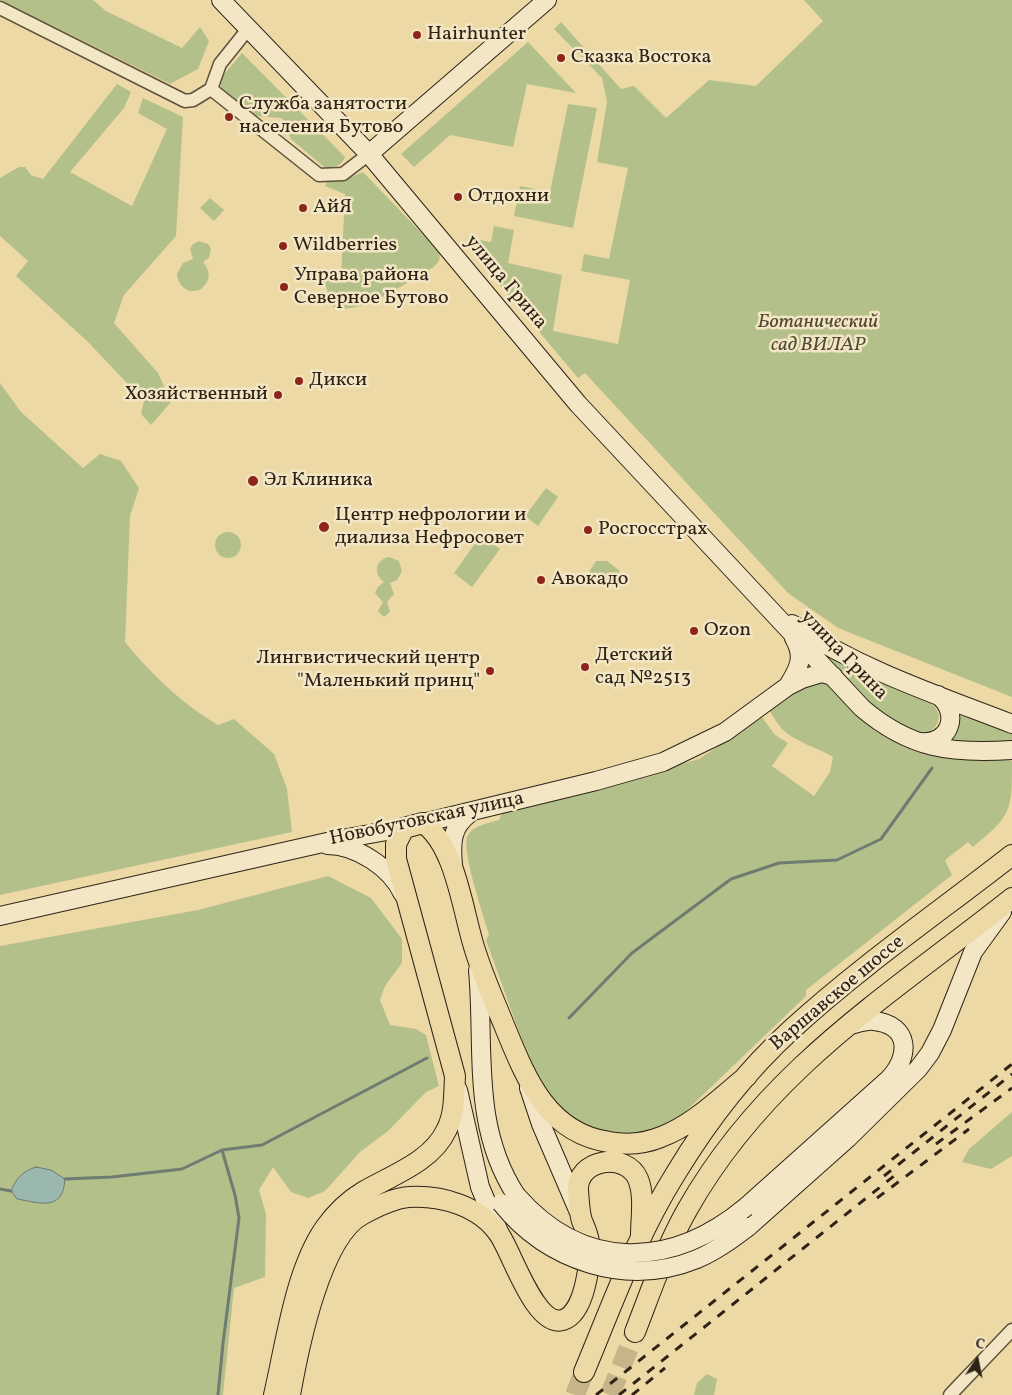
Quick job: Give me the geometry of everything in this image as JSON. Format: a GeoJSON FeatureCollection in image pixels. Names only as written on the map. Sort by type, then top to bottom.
{"type":"FeatureCollection","features":[{"type":"Feature","properties":{"kind":"main road"},"geometry":{"type":"LineString","coordinates":[[274,1395],[302,1278],[311,1250],[326,1227],[344,1206],[363,1192],[414,1164],[432,1149],[447,1129],[454,1106],[455,1076],[408,908],[395,851],[398,837],[413,826],[432,829],[439,839],[453,872],[475,949],[524,1074],[540,1101],[563,1124],[603,1142],[633,1144],[661,1137],[677,1129],[710,1106],[747,1076]]}},
{"type":"Feature","properties":{"kind":"main road","name":"Варшавское шоссе"},"geometry":{"type":"LineString","coordinates":[[584,1372],[641,1235],[692,1147],[747,1076],[816,1008],[1012,855]]}},
{"type":"Feature","properties":{"kind":"main road","name":"Варшавское шоссе"},"geometry":{"type":"LineString","coordinates":[[636,1332],[664,1256],[687,1210],[710,1173],[734,1140],[770,1096],[796,1069],[844,1027],[1012,899]]}},
{"type":"Feature","properties":{"kind":"main road"},"geometry":{"type":"LineString","coordinates":[[290,1395],[320,1273],[344,1229],[359,1216],[378,1206],[407,1197],[434,1198],[462,1205],[480,1215],[499,1233],[538,1308],[550,1319],[563,1320],[576,1311],[588,1269],[589,1243],[582,1220],[578,1188],[583,1174],[595,1164],[602,1162],[619,1164],[628,1168],[638,1180],[641,1192],[641,1235]]}},
{"type":"Feature","properties":{"kind":"street","name":"улица Грина"},"geometry":{"type":"LineString","coordinates":[[221,0],[370,154],[578,404],[754,595],[799,634],[814,656],[869,714],[908,739]]}},
{"type":"Feature","properties":{"kind":"street"},"geometry":{"type":"LineString","coordinates":[[211,89],[320,176],[343,174],[370,154],[547,0]]}},
{"type":"Feature","properties":{"kind":"street"},"geometry":{"type":"LineString","coordinates":[[0,8],[185,101],[193,100],[211,89],[220,64],[248,29]]}},
{"type":"Feature","properties":{"kind":"street","name":"улица Грина"},"geometry":{"type":"LineString","coordinates":[[799,634],[848,657],[1012,724]]}},
{"type":"Feature","properties":{"kind":"street"},"geometry":{"type":"LineString","coordinates":[[795,683],[800,661],[799,634]]}},
{"type":"Feature","properties":{"kind":"street"},"geometry":{"type":"LineString","coordinates":[[795,683],[809,670],[814,656]]}},
{"type":"Feature","properties":{"kind":"street","name":"Новобутовская улица"},"geometry":{"type":"LineString","coordinates":[[0,916],[307,846],[413,826],[599,780],[679,756],[725,732],[795,683],[822,674],[833,676]]}},
{"type":"Feature","properties":{"kind":"street"},"geometry":{"type":"LineString","coordinates":[[908,739],[927,743],[940,738],[945,733],[950,722],[949,707],[938,695]]}},
{"type":"Feature","properties":{"kind":"street"},"geometry":{"type":"LineString","coordinates":[[908,739],[925,746],[960,752],[1012,750]]}},
{"type":"Feature","properties":{"kind":"street"},"geometry":{"type":"LineString","coordinates":[[453,872],[452,837],[456,827],[470,813]]}},
{"type":"Feature","properties":{"kind":"street"},"geometry":{"type":"LineString","coordinates":[[307,846],[333,845],[346,848],[370,860],[396,881],[408,908]]}},
{"type":"Feature","properties":{"kind":"street"},"geometry":{"type":"LineString","coordinates":[[468,1135],[482,1169],[508,1199],[525,1229],[556,1251],[588,1264],[616,1270],[648,1270],[683,1264],[718,1249],[748,1227],[848,1138],[921,1065],[942,1030],[973,952],[1012,899]]}},
{"type":"Feature","properties":{"kind":"street"},"geometry":{"type":"LineString","coordinates":[[475,949],[480,989],[486,1124],[508,1199],[564,1235],[593,1247],[632,1253],[663,1251],[712,1233],[746,1207],[889,1078],[900,1065],[904,1047],[900,1035],[891,1027],[872,1021],[844,1027]]}},
{"type":"Feature","properties":{"kind":"street"},"geometry":{"type":"LineString","coordinates":[[524,1074],[541,1124],[582,1220]]}},
{"type":"Feature","properties":{"kind":"street"},"geometry":{"type":"LineString","coordinates":[[455,1076],[480,1187],[499,1233]]}},
{"type":"Feature","properties":{"kind":"street"},"geometry":{"type":"LineString","coordinates":[[950,1395],[1012,1330]]}},
{"type":"Feature","properties":{"kind":"green space"},"geometry":{"type":"Polygon","coordinates":[[[1,0],[93,0],[106,11],[182,48],[200,27],[209,41],[198,69],[170,84],[1,0]]]}},
{"type":"Feature","properties":{"kind":"green space","name":"Ботанический сад ВИЛАР"},"geometry":{"type":"Polygon","coordinates":[[[804,0],[1012,0],[1012,697],[838,628],[788,593],[585,373],[578,378],[466,245],[468,238],[491,242],[494,226],[514,230],[508,263],[562,275],[553,331],[618,344],[630,280],[581,271],[584,254],[609,259],[628,168],[597,162],[607,102],[602,78],[554,29],[561,22],[621,89],[634,86],[666,118],[709,80],[756,86],[823,21],[804,0]]]}},
{"type":"Feature","properties":{"kind":"green space"},"geometry":{"type":"Polygon","coordinates":[[[528,42],[576,93],[527,84],[513,147],[450,135],[414,167],[401,154],[528,42]]]}},
{"type":"Feature","properties":{"kind":"green space"},"geometry":{"type":"Polygon","coordinates":[[[242,53],[345,157],[342,162],[334,167],[324,167],[291,139],[282,118],[254,116],[221,92],[221,78],[242,53]]]}},
{"type":"Feature","properties":{"kind":"green space"},"geometry":{"type":"Polygon","coordinates":[[[117,84],[131,92],[124,108],[70,172],[132,206],[167,129],[138,113],[143,98],[183,117],[176,236],[124,295],[114,323],[158,373],[171,402],[151,425],[141,414],[144,401],[88,342],[16,276],[28,261],[0,236],[0,178],[19,167],[25,167],[31,175],[43,179],[117,84]]]}},
{"type":"Feature","properties":{"kind":"green space"},"geometry":{"type":"Polygon","coordinates":[[[568,104],[597,108],[573,228],[514,216],[520,186],[550,192],[568,104]]]}},
{"type":"Feature","properties":{"kind":"green space"},"geometry":{"type":"Polygon","coordinates":[[[363,172],[440,254],[439,261],[434,267],[399,288],[385,296],[357,307],[344,309],[333,307],[323,278],[341,278],[345,194],[325,186],[328,180],[342,181],[363,172]]]}},
{"type":"Feature","properties":{"kind":"green space"},"geometry":{"type":"Polygon","coordinates":[[[210,198],[224,210],[214,221],[200,208],[210,198]]]}},
{"type":"Feature","properties":{"kind":"green space"},"geometry":{"type":"Polygon","coordinates":[[[199,241],[208,244],[211,249],[209,258],[203,262],[209,272],[209,276],[207,283],[201,289],[192,291],[185,289],[179,283],[177,274],[183,263],[193,259],[190,249],[193,244],[199,241]]]}},
{"type":"Feature","properties":{"kind":"green space"},"geometry":{"type":"Polygon","coordinates":[[[0,383],[21,412],[83,468],[100,454],[121,461],[139,488],[130,516],[125,642],[156,677],[192,708],[218,725],[234,719],[274,754],[287,789],[292,832],[0,895],[0,383]]]}},
{"type":"Feature","properties":{"kind":"green space"},"geometry":{"type":"Polygon","coordinates":[[[546,488],[558,497],[538,526],[525,516],[546,488]]]}},
{"type":"Feature","properties":{"kind":"green space"},"geometry":{"type":"Polygon","coordinates":[[[228,532],[237,536],[241,545],[237,554],[228,558],[219,554],[215,545],[219,536],[228,532]]]}},
{"type":"Feature","properties":{"kind":"green space"},"geometry":{"type":"Polygon","coordinates":[[[481,535],[500,549],[472,587],[454,573],[481,535]]]}},
{"type":"Feature","properties":{"kind":"green space"},"geometry":{"type":"Polygon","coordinates":[[[389,557],[399,561],[402,571],[397,580],[390,583],[394,594],[387,602],[390,612],[384,617],[378,611],[383,602],[375,593],[384,582],[378,575],[377,568],[381,561],[389,557]]]}},
{"type":"Feature","properties":{"kind":"green space"},"geometry":{"type":"Polygon","coordinates":[[[596,561],[607,561],[620,571],[609,587],[589,572],[596,561]]]}},
{"type":"Feature","properties":{"kind":"green space"},"geometry":{"type":"Polygon","coordinates":[[[822,652],[853,669],[902,686],[926,699],[934,706],[939,715],[936,726],[928,731],[918,731],[906,728],[882,715],[859,696],[822,652]]]}},
{"type":"Feature","properties":{"kind":"green space"},"geometry":{"type":"Polygon","coordinates":[[[825,681],[881,732],[1005,757],[1012,761],[1010,802],[1007,811],[996,827],[973,847],[968,842],[945,860],[952,875],[806,990],[806,996],[683,1114],[656,1130],[624,1136],[582,1127],[549,1100],[528,1057],[486,940],[489,934],[467,854],[466,842],[468,835],[486,823],[499,820],[502,813],[699,759],[762,717],[775,735],[788,743],[772,766],[814,796],[830,772],[833,757],[801,742],[789,734],[781,728],[769,710],[791,690],[825,681]]]}},
{"type":"Feature","properties":{"kind":"green space"},"geometry":{"type":"Polygon","coordinates":[[[953,708],[1012,729],[1012,741],[982,743],[942,740],[953,708]]]}},
{"type":"Feature","properties":{"kind":"green space"},"geometry":{"type":"Polygon","coordinates":[[[328,876],[371,898],[402,939],[402,963],[385,986],[380,1000],[390,1025],[416,1029],[426,1035],[439,1086],[426,1092],[388,1131],[360,1152],[325,1191],[308,1198],[291,1192],[273,1167],[259,1190],[266,1214],[265,1277],[234,1288],[223,1395],[0,1395],[0,946],[198,910],[328,876]]]}},
{"type":"Feature","properties":{"kind":"green space"},"geometry":{"type":"Polygon","coordinates":[[[1012,1112],[1012,1156],[991,1169],[962,1162],[969,1149],[1012,1112]]]}},
{"type":"Feature","properties":{"kind":"green space"},"geometry":{"type":"Polygon","coordinates":[[[707,1374],[717,1379],[714,1395],[694,1395],[697,1383],[707,1374]]]}},
{"type":"Feature","properties":{"kind":"water"},"geometry":{"type":"Polygon","coordinates":[[[36,1167],[51,1170],[65,1179],[60,1197],[55,1201],[42,1203],[17,1199],[11,1191],[15,1182],[21,1176],[36,1167]]]}},
{"type":"Feature","properties":{"kind":"waterway"},"geometry":{"type":"LineString","coordinates":[[569,1018],[632,953],[731,879],[779,863],[837,860],[881,839],[932,768]]}},
{"type":"Feature","properties":{"kind":"waterway"},"geometry":{"type":"LineString","coordinates":[[65,1179],[112,1177],[182,1169],[222,1150],[262,1145],[427,1058]]}},
{"type":"Feature","properties":{"kind":"waterway"},"geometry":{"type":"LineString","coordinates":[[218,1395],[239,1218],[235,1195],[222,1150]]}},
{"type":"Feature","properties":{"kind":"waterway"},"geometry":{"type":"LineString","coordinates":[[0,1189],[11,1191]]}},
{"type":"Feature","properties":{"kind":"tunnel"},"geometry":{"type":"LineString","coordinates":[[610,1395],[635,1332]]}},
{"type":"Feature","properties":{"kind":"tunnel"},"geometry":{"type":"LineString","coordinates":[[575,1395],[584,1372]]}},
{"type":"Feature","properties":{"kind":"railway"},"geometry":{"type":"LineString","coordinates":[[596,1395],[1012,1064]]}},
{"type":"Feature","properties":{"kind":"railway"},"geometry":{"type":"LineString","coordinates":[[884,1176],[1012,1074]]}},
{"type":"Feature","properties":{"kind":"railway"},"geometry":{"type":"LineString","coordinates":[[936,1144],[1012,1088]]}},
{"type":"Feature","properties":{"kind":"railway"},"geometry":{"type":"LineString","coordinates":[[877,1198],[969,1129]]}},
{"type":"Feature","properties":{"kind":"railway"},"geometry":{"type":"LineString","coordinates":[[619,1395],[894,1176]]}},
{"type":"Feature","properties":{"kind":"railway"},"geometry":{"type":"LineString","coordinates":[[632,1395],[665,1368]]}},
{"type":"Feature","properties":{"kind":"place","name":"Hairhunter"},"geometry":{"type":"Point","coordinates":[417,35]}},
{"type":"Feature","properties":{"kind":"place","name":"Сказка Востока"},"geometry":{"type":"Point","coordinates":[561,58]}},
{"type":"Feature","properties":{"kind":"place","name":"Служба занятости населения Бутово"},"geometry":{"type":"Point","coordinates":[229,117]}},
{"type":"Feature","properties":{"kind":"place","name":"Отдохни"},"geometry":{"type":"Point","coordinates":[458,197]}},
{"type":"Feature","properties":{"kind":"place","name":"АйЯ"},"geometry":{"type":"Point","coordinates":[303,208]}},
{"type":"Feature","properties":{"kind":"place","name":"Wildberries"},"geometry":{"type":"Point","coordinates":[283,246]}},
{"type":"Feature","properties":{"kind":"place","name":"Управа района Северное Бутово"},"geometry":{"type":"Point","coordinates":[284,287]}},
{"type":"Feature","properties":{"kind":"place","name":"Дикси"},"geometry":{"type":"Point","coordinates":[299,381]}},
{"type":"Feature","properties":{"kind":"place","name":"Хозяйственный"},"geometry":{"type":"Point","coordinates":[278,395]}},
{"type":"Feature","properties":{"kind":"place","name":"Эл Клиника"},"geometry":{"type":"Point","coordinates":[253,481]}},
{"type":"Feature","properties":{"kind":"place","name":"Центр нефрологии и диализа Нефросовет"},"geometry":{"type":"Point","coordinates":[324,527]}},
{"type":"Feature","properties":{"kind":"place","name":"Росгосстрах"},"geometry":{"type":"Point","coordinates":[588,530]}},
{"type":"Feature","properties":{"kind":"place","name":"Авокадо"},"geometry":{"type":"Point","coordinates":[541,580]}},
{"type":"Feature","properties":{"kind":"place","name":"Ozon"},"geometry":{"type":"Point","coordinates":[694,631]}},
{"type":"Feature","properties":{"kind":"place","name":"Детский сад №2513"},"geometry":{"type":"Point","coordinates":[585,667]}},
{"type":"Feature","properties":{"kind":"place","name":"Лингвистический центр \"Маленький принц\""},"geometry":{"type":"Point","coordinates":[490,671]}}]}
